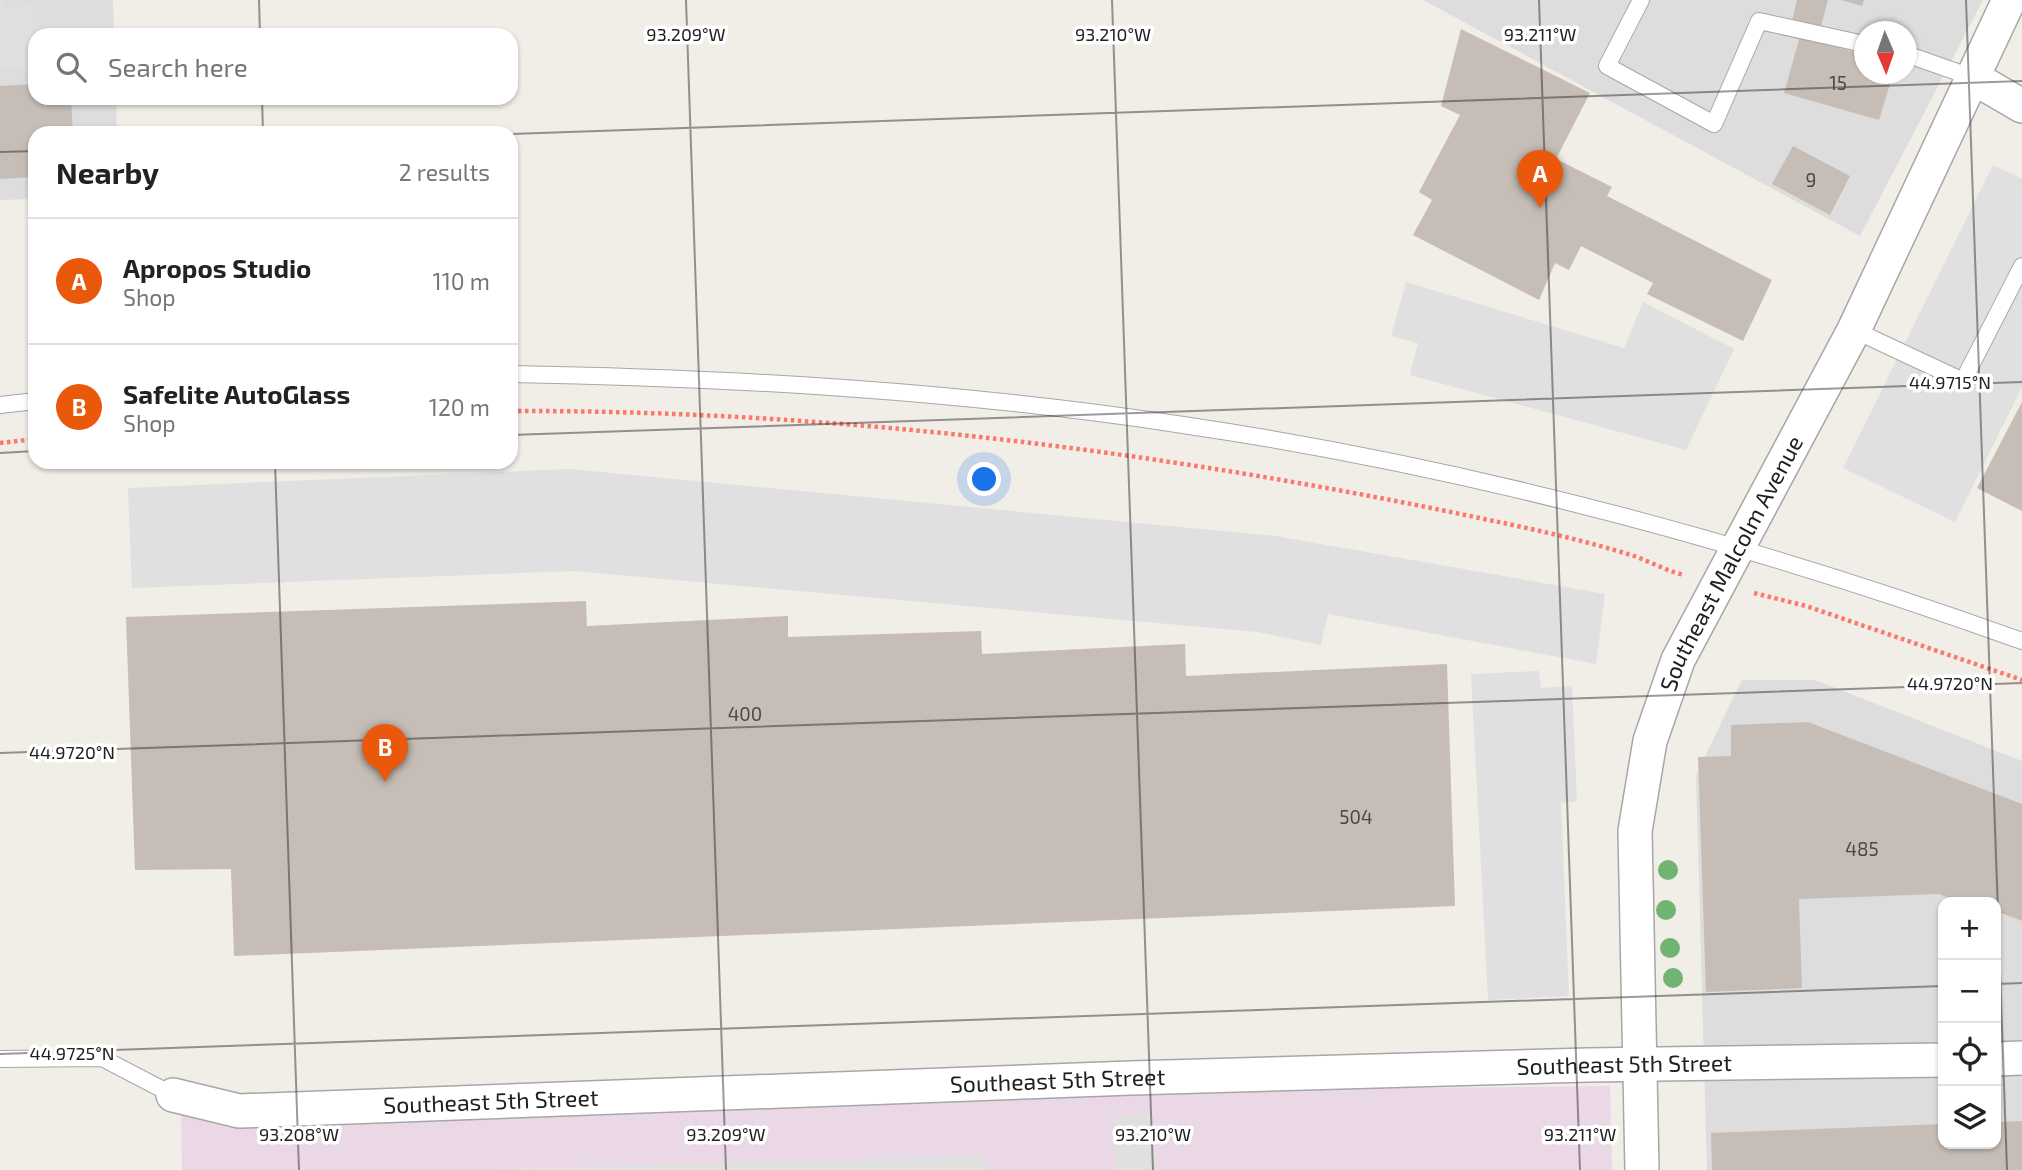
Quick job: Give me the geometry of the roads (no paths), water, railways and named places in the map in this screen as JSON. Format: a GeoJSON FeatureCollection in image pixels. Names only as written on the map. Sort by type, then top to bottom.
{"type":"FeatureCollection","features":[{"type":"Feature","properties":{"kind":"street","name":"Southeast Malcolm Avenue"},"geometry":{"type":"LineString","coordinates":[[1642,1170],[1635,831],[1650,741],[1678,660],[1854,330],[2009,0]]}},
{"type":"Feature","properties":{"kind":"street"},"geometry":{"type":"LineString","coordinates":[[1974,78],[2022,106]]}},
{"type":"Feature","properties":{"kind":"street"},"geometry":{"type":"LineString","coordinates":[[2001,1059],[2022,1058]]}},
{"type":"Feature","properties":{"kind":"street","name":"Southeast 5th Street"},"geometry":{"type":"LineString","coordinates":[[173,1095],[239,1111],[1131,1078],[1562,1066],[1639,1067],[1938,1060]]}},
{"type":"Feature","properties":{"kind":"lane"},"geometry":{"type":"LineString","coordinates":[[1641,0],[1607,66],[1714,124],[1759,21],[1854,42]]}},
{"type":"Feature","properties":{"kind":"lane"},"geometry":{"type":"LineString","coordinates":[[1917,58],[1974,78]]}},
{"type":"Feature","properties":{"kind":"lane"},"geometry":{"type":"LineString","coordinates":[[1854,330],[1962,380],[2022,266]]}},
{"type":"Feature","properties":{"kind":"lane"},"geometry":{"type":"LineString","coordinates":[[518,374],[814,384],[1043,406],[1183,425],[1413,467],[1558,500],[1739,548],[1943,612],[2022,640]]}},
{"type":"Feature","properties":{"kind":"lane"},"geometry":{"type":"LineString","coordinates":[[0,405],[28,402]]}},
{"type":"Feature","properties":{"kind":"lane"},"geometry":{"type":"LineString","coordinates":[[0,1059],[102,1058],[173,1095]]}},
{"type":"Feature","properties":{"kind":"place","name":"Apropos Studio"},"geometry":{"type":"Point","coordinates":[1540,208]}},
{"type":"Feature","properties":{"kind":"place","name":"Safelite AutoGlass"},"geometry":{"type":"Point","coordinates":[385,782]}}]}
